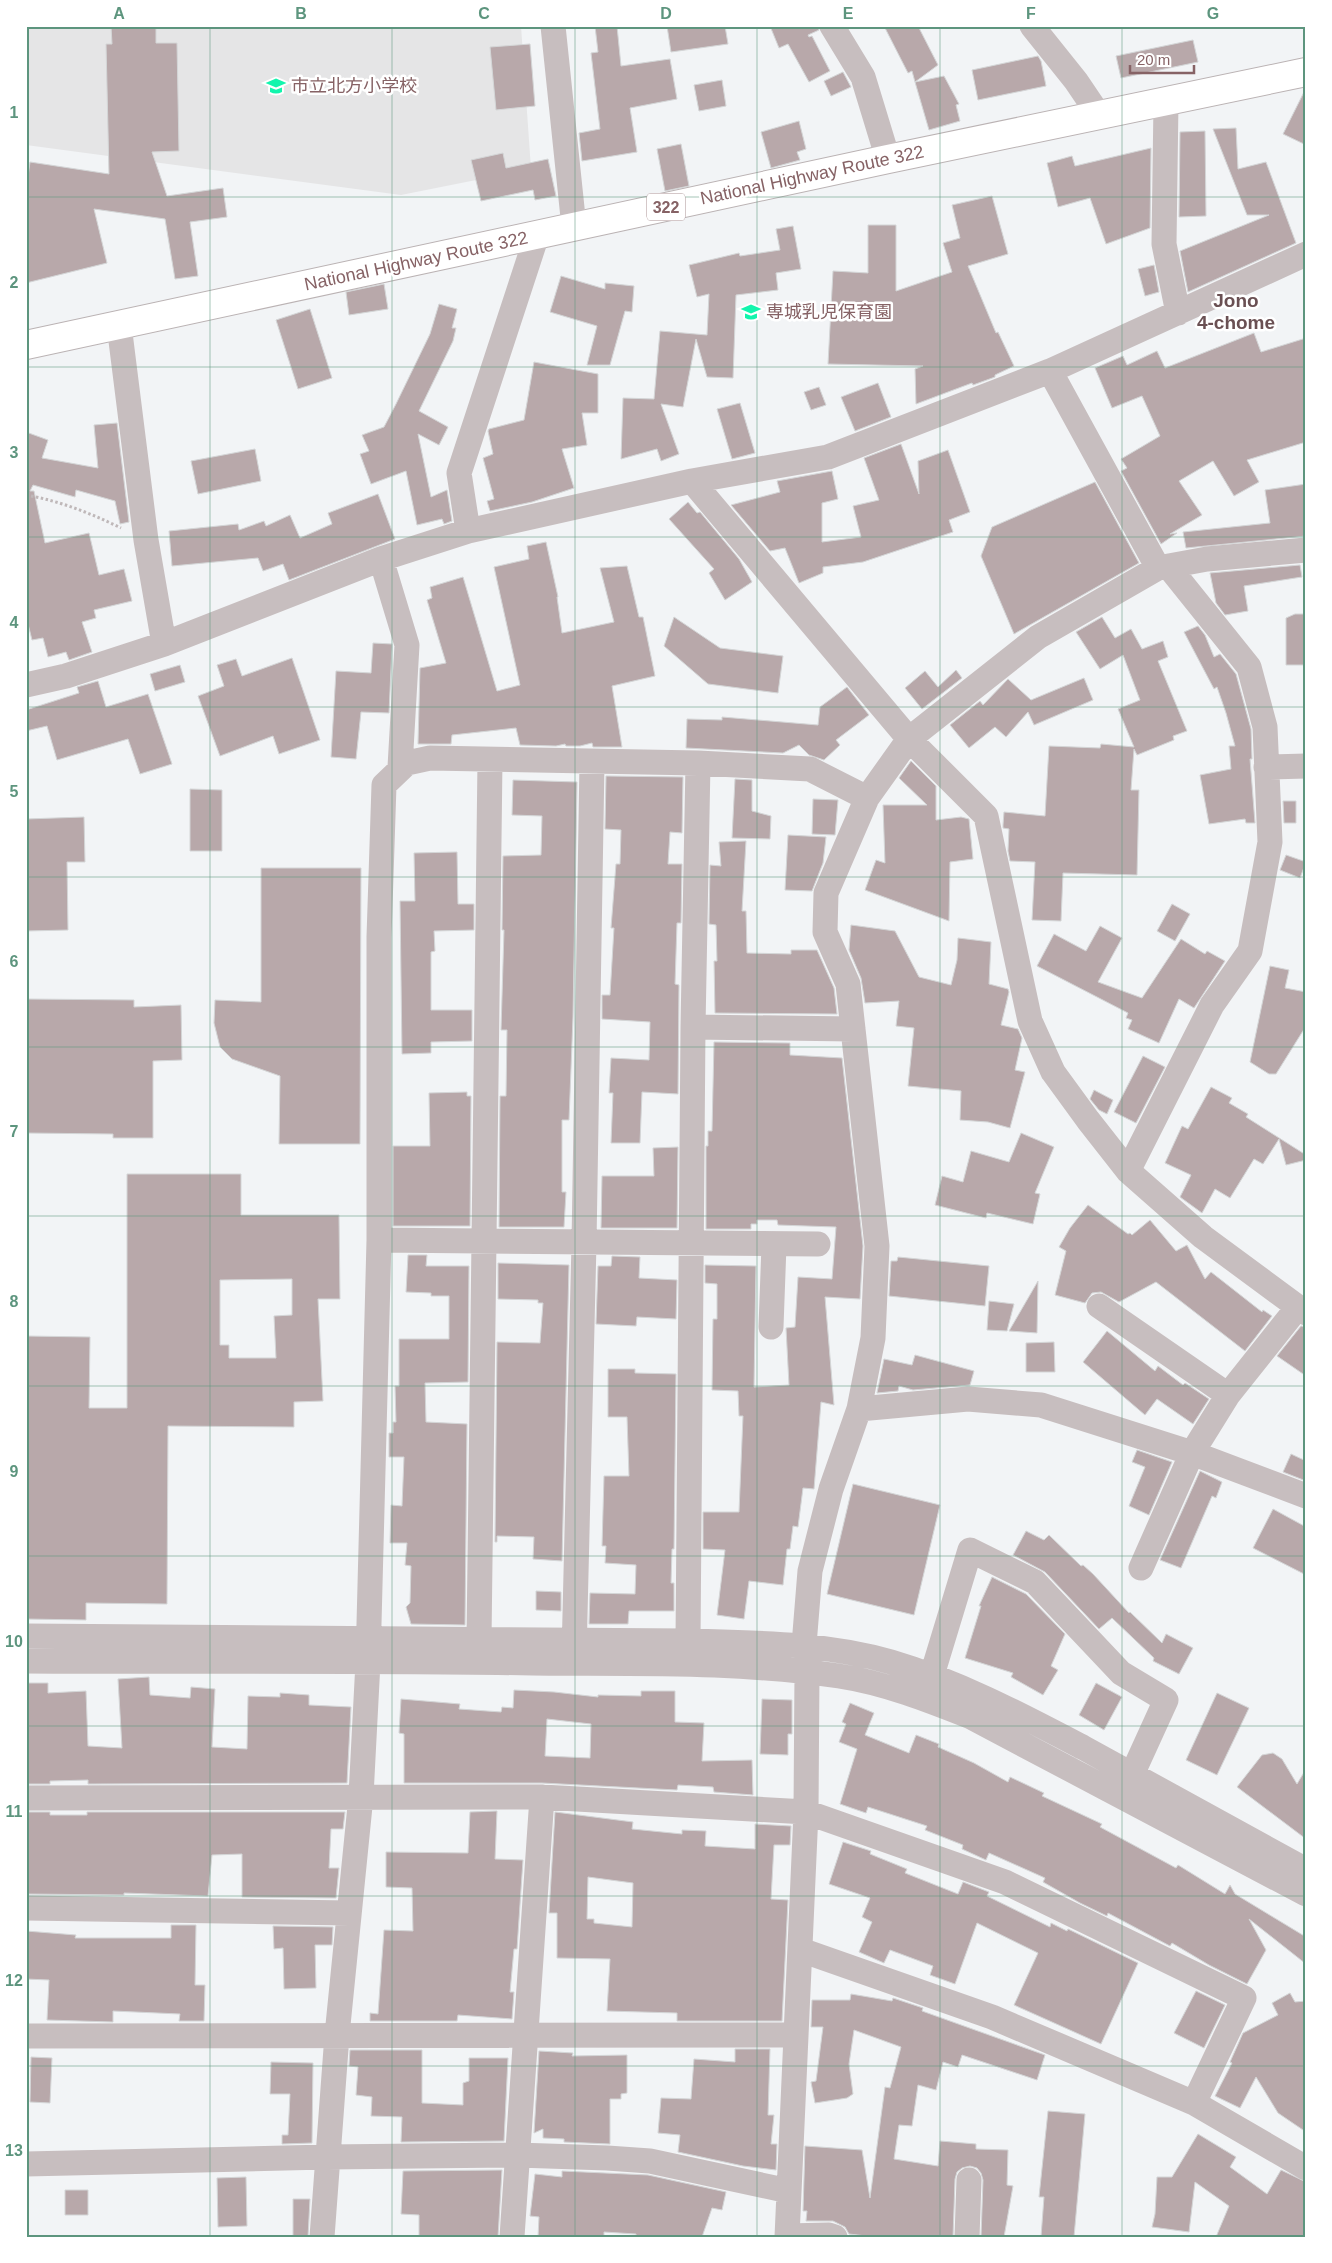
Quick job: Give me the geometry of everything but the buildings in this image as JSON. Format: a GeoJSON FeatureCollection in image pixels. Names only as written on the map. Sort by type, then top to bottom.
{"type":"FeatureCollection","features":[{"type":"Feature","properties":{"kind":"highway","name":"National Highway Route 322"},"geometry":{"type":"LineString","coordinates":[[26,345],[888,159],[1306,72]]}},
{"type":"Feature","properties":{"kind":"street"},"geometry":{"type":"LineString","coordinates":[[553,26],[574,227]]}},
{"type":"Feature","properties":{"kind":"street"},"geometry":{"type":"LineString","coordinates":[[832,26],[863,77],[888,159]]}},
{"type":"Feature","properties":{"kind":"street"},"geometry":{"type":"LineString","coordinates":[[1032,26],[1076,81],[1099,115]]}},
{"type":"Feature","properties":{"kind":"street"},"geometry":{"type":"LineString","coordinates":[[1166,102],[1164,244],[1178,312]]}},
{"type":"Feature","properties":{"kind":"street"},"geometry":{"type":"LineString","coordinates":[[468,531],[459,473],[536,235]]}},
{"type":"Feature","properties":{"kind":"street"},"geometry":{"type":"LineString","coordinates":[[26,685],[66,676],[164,644],[381,559],[468,531],[692,481],[828,457],[1050,371],[1306,254]]}},
{"type":"Feature","properties":{"kind":"street"},"geometry":{"type":"LineString","coordinates":[[119,325],[146,540],[164,644]]}},
{"type":"Feature","properties":{"kind":"street"},"geometry":{"type":"LineString","coordinates":[[1050,371],[1163,567],[1249,667],[1265,727],[1270,842],[1250,951],[1212,1005],[1128,1171]]}},
{"type":"Feature","properties":{"kind":"street"},"geometry":{"type":"LineString","coordinates":[[692,481],[909,739],[986,816],[1030,1021],[1053,1072],[1128,1171],[1203,1237],[1302,1310],[1228,1395],[1192,1453],[1141,1568]]}},
{"type":"Feature","properties":{"kind":"street"},"geometry":{"type":"LineString","coordinates":[[835,2237],[829,2235],[787,2236],[806,1812],[807,1672],[804,1646],[810,1571],[831,1489],[859,1409],[873,1338],[877,1246],[848,984],[825,932],[826,893],[867,798],[909,739],[1038,637],[1163,567],[1208,559],[1306,550]]}},
{"type":"Feature","properties":{"kind":"street"},"geometry":{"type":"LineString","coordinates":[[381,559],[407,644],[400,767]]}},
{"type":"Feature","properties":{"kind":"street"},"geometry":{"type":"LineString","coordinates":[[322,2237],[336,2036],[361,1796],[368,1650],[379,1240],[379,937],[384,785],[400,767],[407,763],[430,758],[698,763],[810,769],[867,798]]}},
{"type":"Feature","properties":{"kind":"street"},"geometry":{"type":"LineString","coordinates":[[479,1640],[490,760]]}},
{"type":"Feature","properties":{"kind":"street"},"geometry":{"type":"LineString","coordinates":[[574,1652],[584,1243],[592,762]]}},
{"type":"Feature","properties":{"kind":"street"},"geometry":{"type":"LineString","coordinates":[[688,1641],[693,1027],[698,763]]}},
{"type":"Feature","properties":{"kind":"street"},"geometry":{"type":"LineString","coordinates":[[1266,767],[1306,766]]}},
{"type":"Feature","properties":{"kind":"street"},"geometry":{"type":"LineString","coordinates":[[693,1027],[853,1029]]}},
{"type":"Feature","properties":{"kind":"street"},"geometry":{"type":"LineString","coordinates":[[379,1240],[818,1244]]}},
{"type":"Feature","properties":{"kind":"street"},"geometry":{"type":"LineString","coordinates":[[771,1328],[774,1245]]}},
{"type":"Feature","properties":{"kind":"street"},"geometry":{"type":"LineString","coordinates":[[1099,1306],[1228,1395]]}},
{"type":"Feature","properties":{"kind":"street"},"geometry":{"type":"LineString","coordinates":[[859,1409],[968,1400],[1041,1405],[1192,1453],[1306,1496]]}},
{"type":"Feature","properties":{"kind":"street"},"geometry":{"type":"LineString","coordinates":[[932,1676],[970,1550],[1035,1582],[1120,1673],[1166,1700],[1122,1797]]}},
{"type":"Feature","properties":{"kind":"street"},"geometry":{"type":"LineString","coordinates":[[26,1636],[368,1650],[574,1652],[688,1641],[804,1646],[889,1662],[932,1676],[1022,1716],[1306,1870]]}},
{"type":"Feature","properties":{"kind":"street"},"geometry":{"type":"LineString","coordinates":[[26,1661],[368,1650],[479,1640],[574,1652],[807,1672],[877,1684],[924,1698],[972,1717],[1306,1894]]}},
{"type":"Feature","properties":{"kind":"street"},"geometry":{"type":"LineString","coordinates":[[512,2237],[542,1797]]}},
{"type":"Feature","properties":{"kind":"street"},"geometry":{"type":"LineString","coordinates":[[26,1798],[542,1797],[806,1812],[1005,1882],[1244,1998],[1194,2103]]}},
{"type":"Feature","properties":{"kind":"street"},"geometry":{"type":"LineString","coordinates":[[26,1908],[349,1913]]}},
{"type":"Feature","properties":{"kind":"street"},"geometry":{"type":"LineString","coordinates":[[801,1950],[992,2017],[1194,2103],[1306,2168]]}},
{"type":"Feature","properties":{"kind":"street"},"geometry":{"type":"LineString","coordinates":[[26,2036],[795,2035]]}},
{"type":"Feature","properties":{"kind":"street"},"geometry":{"type":"LineString","coordinates":[[26,2164],[517,2155],[650,2161],[789,2191]]}},
{"type":"Feature","properties":{"kind":"street"},"geometry":{"type":"LineString","coordinates":[[966,2237],[969,2180]]}},
{"type":"Feature","properties":{"kind":"path"},"geometry":{"type":"LineString","coordinates":[[26,495],[53,500],[84,510],[146,540]]}},
{"type":"Feature","properties":{"kind":"shaded area","name":"市立北方小学校"},"geometry":{"type":"Polygon","coordinates":[[[26,26],[521,26],[531,169],[401,195],[26,145],[26,26]]]}},
{"type":"Feature","properties":{"kind":"place","name":"市立北方小学校"},"geometry":{"type":"Point","coordinates":[276,86]}},
{"type":"Feature","properties":{"kind":"place","name":"専城乳児保育園"},"geometry":{"type":"Point","coordinates":[751,312]}},
{"type":"Feature","properties":{"kind":"district","name":"Jono 4-chome"},"geometry":{"type":"Point","coordinates":[1236,311]}}]}
